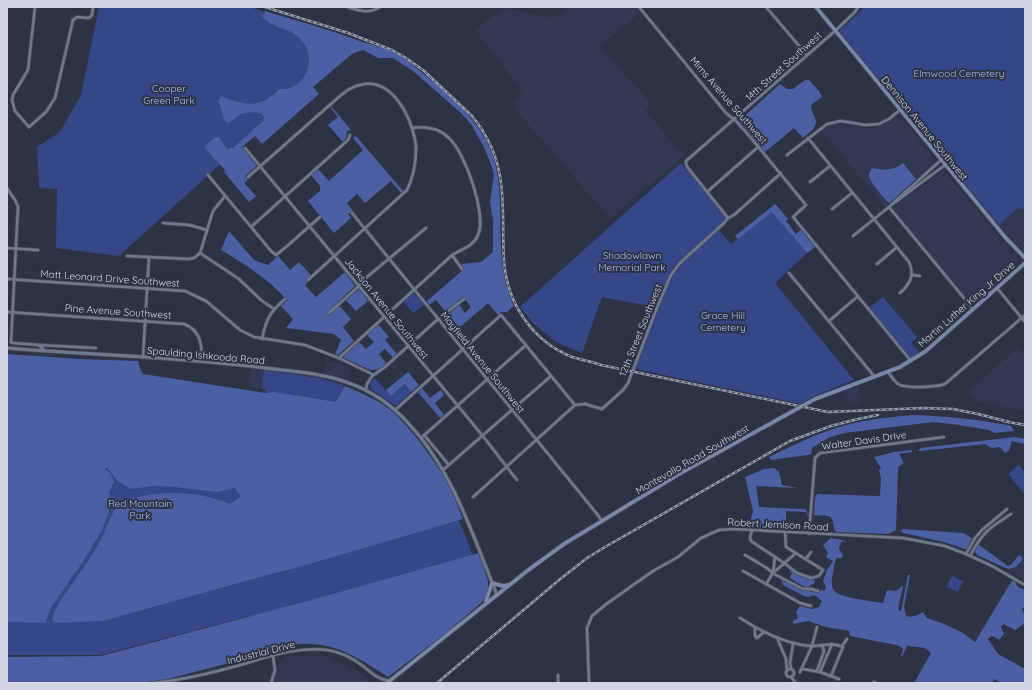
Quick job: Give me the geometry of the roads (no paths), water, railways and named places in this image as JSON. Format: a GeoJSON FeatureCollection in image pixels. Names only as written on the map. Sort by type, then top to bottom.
{"type":"FeatureCollection","features":[{"type":"Feature","properties":{"kind":"main road","name":"Dennison Avenue Southwest"},"geometry":{"type":"LineString","coordinates":[[816,7],[945,165],[1005,237],[1025,258]]}},
{"type":"Feature","properties":{"kind":"main road","name":"Martin Luther King Jr Drive"},"geometry":{"type":"LineString","coordinates":[[874,376],[888,372],[911,361],[926,351],[1025,263]]}},
{"type":"Feature","properties":{"kind":"main road","name":"Montevallo Road Southwest"},"geometry":{"type":"LineString","coordinates":[[497,595],[564,544],[679,474],[815,399],[874,376]]}},
{"type":"Feature","properties":{"kind":"main road"},"geometry":{"type":"LineString","coordinates":[[484,604],[488,598],[492,583],[503,586],[509,585]]}},
{"type":"Feature","properties":{"kind":"main road"},"geometry":{"type":"LineString","coordinates":[[388,682],[497,595]]}},
{"type":"Feature","properties":{"kind":"street"},"geometry":{"type":"LineString","coordinates":[[35,7],[28,70],[12,100],[15,112],[29,127],[46,112],[55,98],[73,20],[77,17],[89,18],[92,15],[93,7]]}},
{"type":"Feature","properties":{"kind":"street"},"geometry":{"type":"LineString","coordinates":[[348,7],[365,12],[372,11],[380,7]]}},
{"type":"Feature","properties":{"kind":"street","name":"Mims Avenue Southwest"},"geometry":{"type":"LineString","coordinates":[[639,7],[806,205],[793,217],[858,296]]}},
{"type":"Feature","properties":{"kind":"street"},"geometry":{"type":"LineString","coordinates":[[766,7],[807,55]]}},
{"type":"Feature","properties":{"kind":"street","name":"14th Street Southwest"},"geometry":{"type":"LineString","coordinates":[[707,192],[688,168],[686,164],[687,160],[835,31],[855,12],[858,7]]}},
{"type":"Feature","properties":{"kind":"street"},"geometry":{"type":"LineString","coordinates":[[248,177],[346,91],[357,85],[366,84],[379,86],[391,93],[402,106],[409,119],[415,144],[415,160],[410,183],[406,193],[308,280]]}},
{"type":"Feature","properties":{"kind":"street"},"geometry":{"type":"LineString","coordinates":[[787,154],[827,124],[841,121],[865,125],[879,124],[889,119],[900,110]]}},
{"type":"Feature","properties":{"kind":"street"},"geometry":{"type":"LineString","coordinates":[[339,358],[452,255],[468,247],[479,232],[480,219],[472,182],[460,152],[449,137],[438,130],[426,127],[412,128]]}},
{"type":"Feature","properties":{"kind":"street"},"geometry":{"type":"LineString","coordinates":[[251,227],[348,140],[350,135]]}},
{"type":"Feature","properties":{"kind":"street"},"geometry":{"type":"LineString","coordinates":[[808,138],[909,262],[912,275],[910,282],[900,293]]}},
{"type":"Feature","properties":{"kind":"street"},"geometry":{"type":"LineString","coordinates":[[728,218],[707,192],[758,147]]}},
{"type":"Feature","properties":{"kind":"street","name":"Jackson Avenue Southwest"},"geometry":{"type":"LineString","coordinates":[[245,148],[482,435],[517,480]]}},
{"type":"Feature","properties":{"kind":"street"},"geometry":{"type":"LineString","coordinates":[[889,207],[941,160]]}},
{"type":"Feature","properties":{"kind":"street"},"geometry":{"type":"LineString","coordinates":[[853,236],[945,165]]}},
{"type":"Feature","properties":{"kind":"street"},"geometry":{"type":"LineString","coordinates":[[810,182],[830,166]]}},
{"type":"Feature","properties":{"kind":"street","name":"12th Street Southwest"},"geometry":{"type":"LineString","coordinates":[[576,405],[585,404],[602,409],[623,390],[628,383],[671,275],[680,263],[728,218],[734,215],[781,174]]}},
{"type":"Feature","properties":{"kind":"street"},"geometry":{"type":"LineString","coordinates":[[208,175],[276,255],[320,217]]}},
{"type":"Feature","properties":{"kind":"street"},"geometry":{"type":"LineString","coordinates":[[7,188],[18,207],[11,342],[96,348]]}},
{"type":"Feature","properties":{"kind":"street"},"geometry":{"type":"LineString","coordinates":[[832,210],[852,192]]}},
{"type":"Feature","properties":{"kind":"street"},"geometry":{"type":"LineString","coordinates":[[127,256],[194,258],[200,253],[213,211],[225,196]]}},
{"type":"Feature","properties":{"kind":"street"},"geometry":{"type":"LineString","coordinates":[[889,207],[973,309]]}},
{"type":"Feature","properties":{"kind":"street","name":"Mayfield Avenue Southwest"},"geometry":{"type":"LineString","coordinates":[[352,213],[602,521]]}},
{"type":"Feature","properties":{"kind":"street"},"geometry":{"type":"LineString","coordinates":[[163,223],[207,230]]}},
{"type":"Feature","properties":{"kind":"street"},"geometry":{"type":"LineString","coordinates":[[330,313],[367,277],[426,228]]}},
{"type":"Feature","properties":{"kind":"street"},"geometry":{"type":"LineString","coordinates":[[877,264],[897,247]]}},
{"type":"Feature","properties":{"kind":"street"},"geometry":{"type":"LineString","coordinates":[[7,248],[38,250]]}},
{"type":"Feature","properties":{"kind":"street"},"geometry":{"type":"LineString","coordinates":[[200,253],[240,279],[261,300],[274,309]]}},
{"type":"Feature","properties":{"kind":"street"},"geometry":{"type":"LineString","coordinates":[[452,255],[462,269]]}},
{"type":"Feature","properties":{"kind":"street"},"geometry":{"type":"LineString","coordinates":[[143,357],[149,257]]}},
{"type":"Feature","properties":{"kind":"street"},"geometry":{"type":"LineString","coordinates":[[789,273],[874,376]]}},
{"type":"Feature","properties":{"kind":"street"},"geometry":{"type":"LineString","coordinates":[[912,275],[920,276]]}},
{"type":"Feature","properties":{"kind":"street","name":"Matt Leonard Drive Southwest"},"geometry":{"type":"LineString","coordinates":[[7,279],[185,292],[206,301],[240,330],[254,337],[304,345],[339,358],[374,375]]}},
{"type":"Feature","properties":{"kind":"street"},"geometry":{"type":"LineString","coordinates":[[997,288],[1025,322]]}},
{"type":"Feature","properties":{"kind":"street"},"geometry":{"type":"LineString","coordinates":[[829,321],[858,296],[911,361]]}},
{"type":"Feature","properties":{"kind":"street"},"geometry":{"type":"LineString","coordinates":[[262,339],[269,316],[285,299]]}},
{"type":"Feature","properties":{"kind":"street"},"geometry":{"type":"LineString","coordinates":[[366,390],[367,384],[374,375],[385,367],[438,319],[464,299]]}},
{"type":"Feature","properties":{"kind":"street","name":"Pine Avenue Southwest"},"geometry":{"type":"LineString","coordinates":[[7,312],[188,325],[196,331],[200,339],[202,361]]}},
{"type":"Feature","properties":{"kind":"street"},"geometry":{"type":"LineString","coordinates":[[395,410],[501,315],[576,405],[536,439],[473,497]]}},
{"type":"Feature","properties":{"kind":"street"},"geometry":{"type":"LineString","coordinates":[[888,372],[896,382],[905,386],[936,386],[945,384],[1025,315]]}},
{"type":"Feature","properties":{"kind":"street"},"geometry":{"type":"LineString","coordinates":[[39,345],[45,351]]}},
{"type":"Feature","properties":{"kind":"street"},"geometry":{"type":"LineString","coordinates":[[421,438],[526,345]]}},
{"type":"Feature","properties":{"kind":"street","name":"Spaulding Ishkooda Road"},"geometry":{"type":"LineString","coordinates":[[7,348],[202,361],[328,376],[366,390],[395,410],[421,438],[442,470]]}},
{"type":"Feature","properties":{"kind":"street"},"geometry":{"type":"LineString","coordinates":[[497,595],[478,544],[454,490],[442,470],[551,376]]}},
{"type":"Feature","properties":{"kind":"street"},"geometry":{"type":"LineString","coordinates":[[424,435],[449,465]]}},
{"type":"Feature","properties":{"kind":"street","name":"Walter Davis Drive"},"geometry":{"type":"LineString","coordinates":[[809,534],[815,458],[820,453],[944,437]]}},
{"type":"Feature","properties":{"kind":"street"},"geometry":{"type":"LineString","coordinates":[[966,554],[975,538],[982,530],[1007,509]]}},
{"type":"Feature","properties":{"kind":"street"},"geometry":{"type":"LineString","coordinates":[[970,556],[981,537],[993,525],[1010,514]]}},
{"type":"Feature","properties":{"kind":"street","name":"Robert Jemison Road"},"geometry":{"type":"LineString","coordinates":[[590,683],[587,628],[592,616],[644,577],[678,557],[701,538],[708,534],[726,529],[903,538],[945,546],[966,554],[992,566],[1025,585]]}},
{"type":"Feature","properties":{"kind":"street"},"geometry":{"type":"LineString","coordinates":[[752,531],[750,537],[751,541],[797,572],[811,578],[819,576],[823,570],[786,547],[784,532]]}},
{"type":"Feature","properties":{"kind":"street"},"geometry":{"type":"LineString","coordinates":[[806,559],[811,552]]}},
{"type":"Feature","properties":{"kind":"street"},"geometry":{"type":"LineString","coordinates":[[766,584],[773,573],[796,553]]}},
{"type":"Feature","properties":{"kind":"street"},"geometry":{"type":"LineString","coordinates":[[745,555],[802,589],[818,591]]}},
{"type":"Feature","properties":{"kind":"street"},"geometry":{"type":"LineString","coordinates":[[773,573],[775,557]]}},
{"type":"Feature","properties":{"kind":"street"},"geometry":{"type":"LineString","coordinates":[[743,571],[800,603],[811,606]]}},
{"type":"Feature","properties":{"kind":"street"},"geometry":{"type":"LineString","coordinates":[[740,618],[778,640],[793,644],[812,646],[832,644],[842,646]]}},
{"type":"Feature","properties":{"kind":"street"},"geometry":{"type":"LineString","coordinates":[[755,627],[755,636],[757,638],[764,632]]}},
{"type":"Feature","properties":{"kind":"street"},"geometry":{"type":"LineString","coordinates":[[800,672],[812,646],[817,627]]}},
{"type":"Feature","properties":{"kind":"street"},"geometry":{"type":"LineString","coordinates":[[831,676],[842,646],[847,639]]}},
{"type":"Feature","properties":{"kind":"street"},"geometry":{"type":"LineString","coordinates":[[778,640],[786,659],[787,675],[796,683]]}},
{"type":"Feature","properties":{"kind":"street"},"geometry":{"type":"LineString","coordinates":[[791,677],[794,673],[791,669],[790,663],[793,644]]}},
{"type":"Feature","properties":{"kind":"street"},"geometry":{"type":"LineString","coordinates":[[818,672],[832,644]]}},
{"type":"Feature","properties":{"kind":"street"},"geometry":{"type":"LineString","coordinates":[[818,672],[824,651],[822,646]]}},
{"type":"Feature","properties":{"kind":"street","name":"Industrial Drive"},"geometry":{"type":"LineString","coordinates":[[153,683],[186,678],[300,650],[328,650],[349,657],[362,665],[379,679],[388,682]]}},
{"type":"Feature","properties":{"kind":"street"},"geometry":{"type":"LineString","coordinates":[[271,683],[275,670],[274,656]]}},
{"type":"Feature","properties":{"kind":"street"},"geometry":{"type":"LineString","coordinates":[[787,671],[791,669]]}},
{"type":"Feature","properties":{"kind":"street"},"geometry":{"type":"LineString","coordinates":[[802,669],[818,672],[839,679]]}},
{"type":"Feature","properties":{"kind":"street"},"geometry":{"type":"LineString","coordinates":[[558,675],[558,683]]}},
{"type":"Feature","properties":{"kind":"railway"},"geometry":{"type":"LineString","coordinates":[[265,7],[348,33],[392,50],[423,70],[472,116],[490,144],[498,168],[502,187],[504,261],[510,291],[516,306],[524,319],[534,331],[558,350],[572,357],[601,365],[828,412],[923,408],[953,409],[1009,422]]}},
{"type":"Feature","properties":{"kind":"railway"},"geometry":{"type":"LineString","coordinates":[[437,683],[559,580],[587,558],[605,547],[790,441],[831,426],[878,415]]}},
{"type":"Feature","properties":{"kind":"railway"},"geometry":{"type":"LineString","coordinates":[[1003,421],[1025,425]]}},
{"type":"Feature","properties":{"kind":"park label","name":"Elmwood Cemetery"},"geometry":{"type":"Point","coordinates":[959,73]}},
{"type":"Feature","properties":{"kind":"park label","name":"Cooper Green Park"},"geometry":{"type":"Point","coordinates":[169,94]}},
{"type":"Feature","properties":{"kind":"park label","name":"Shadowlawn Memorial Park"},"geometry":{"type":"Point","coordinates":[632,260]}},
{"type":"Feature","properties":{"kind":"park label","name":"Grace Hill Cemetery"},"geometry":{"type":"Point","coordinates":[723,320]}},
{"type":"Feature","properties":{"kind":"park label","name":"Red Mountain Park"},"geometry":{"type":"Point","coordinates":[140,508]}}]}
